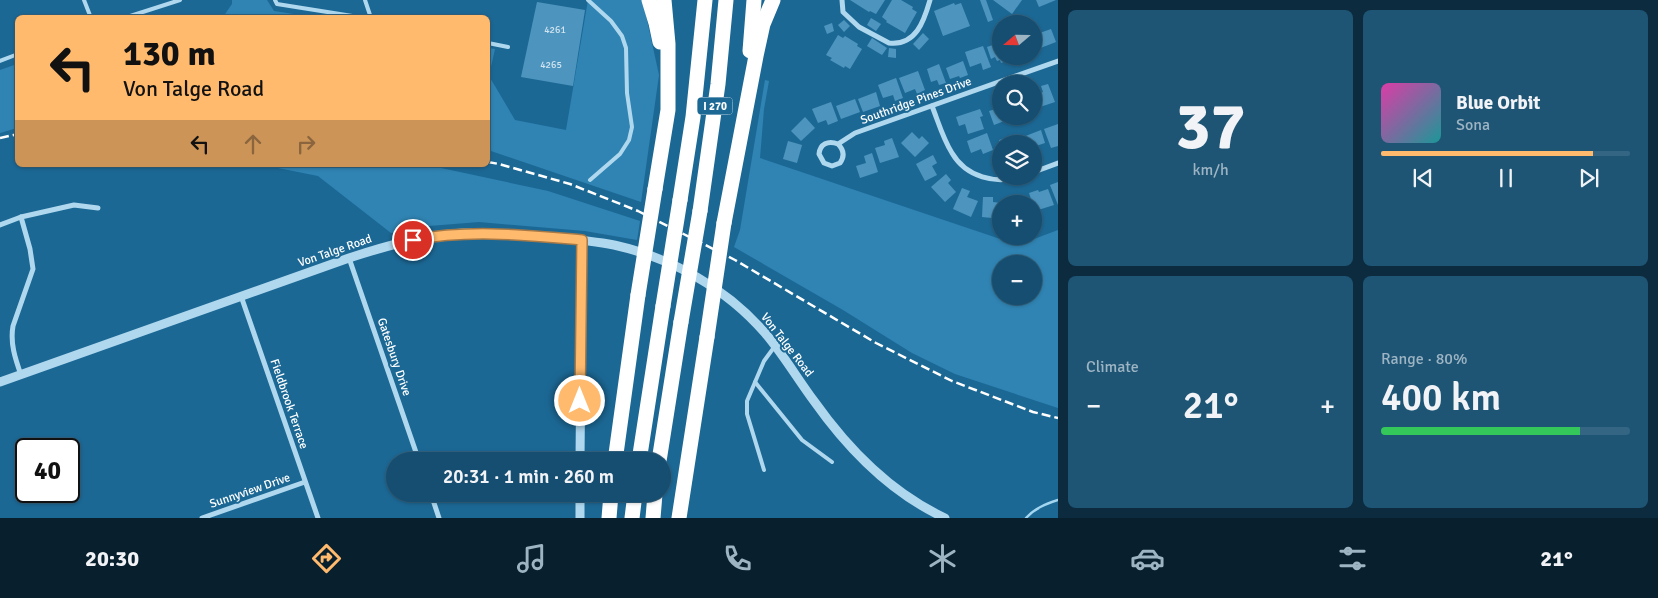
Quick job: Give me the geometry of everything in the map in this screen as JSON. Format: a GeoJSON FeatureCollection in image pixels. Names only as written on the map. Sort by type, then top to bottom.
{"type":"FeatureCollection","features":[{"type":"Feature","properties":{"kind":"highway"},"geometry":{"type":"LineString","coordinates":[[648,0],[656,23],[668,110]]}},
{"type":"Feature","properties":{"kind":"highway"},"geometry":{"type":"LineString","coordinates":[[616,452],[638,295],[668,110],[668,44],[664,0]]}},
{"type":"Feature","properties":{"kind":"highway","name":"I 270"},"geometry":{"type":"LineString","coordinates":[[640,452],[693,116],[705,0]]}},
{"type":"Feature","properties":{"kind":"highway","name":"I 270"},"geometry":{"type":"LineString","coordinates":[[660,452],[717,93],[726,0]]}},
{"type":"Feature","properties":{"kind":"highway"},"geometry":{"type":"LineString","coordinates":[[746,102],[754,0]]}},
{"type":"Feature","properties":{"kind":"highway"},"geometry":{"type":"LineString","coordinates":[[679,518],[724,223],[746,102],[764,24],[773,0]]}},
{"type":"Feature","properties":{"kind":"highway"},"geometry":{"type":"LineString","coordinates":[[609,518],[610,502]]}},
{"type":"Feature","properties":{"kind":"highway"},"geometry":{"type":"LineString","coordinates":[[632,518],[634,502]]}},
{"type":"Feature","properties":{"kind":"highway"},"geometry":{"type":"LineString","coordinates":[[653,518],[654,502]]}},
{"type":"Feature","properties":{"kind":"street"},"geometry":{"type":"LineString","coordinates":[[842,0],[843,12],[859,27],[889,43],[895,44],[902,43],[911,38],[919,29],[930,0]]}},
{"type":"Feature","properties":{"kind":"street","name":"Southridge Pines Drive"},"geometry":{"type":"LineString","coordinates":[[838,144],[842,148],[843,153],[840,162],[832,166],[824,163],[819,154],[822,146],[829,142],[838,144],[855,133],[1058,61]]}},
{"type":"Feature","properties":{"kind":"street"},"geometry":{"type":"LineString","coordinates":[[932,106],[950,151],[960,164],[972,172],[992,180]]}},
{"type":"Feature","properties":{"kind":"street"},"geometry":{"type":"LineString","coordinates":[[1042,169],[1058,163]]}},
{"type":"Feature","properties":{"kind":"street"},"geometry":{"type":"LineString","coordinates":[[0,225],[74,205],[98,208]]}},
{"type":"Feature","properties":{"kind":"street"},"geometry":{"type":"LineString","coordinates":[[20,375],[14,356],[11,335],[33,270],[30,248],[21,218]]}},
{"type":"Feature","properties":{"kind":"street","name":"Von Talge Road"},"geometry":{"type":"LineString","coordinates":[[0,382],[349,258],[401,242],[463,233],[498,233],[582,240],[612,245],[656,258],[698,277],[738,306],[775,346],[828,419],[872,468],[909,498],[945,518]]}},
{"type":"Feature","properties":{"kind":"street"},"geometry":{"type":"LineString","coordinates":[[580,452],[582,240]]}},
{"type":"Feature","properties":{"kind":"street","name":"Gatesbury Drive"},"geometry":{"type":"LineString","coordinates":[[349,258],[417,452]]}},
{"type":"Feature","properties":{"kind":"street","name":"Fieldbrook Terrace"},"geometry":{"type":"LineString","coordinates":[[241,296],[318,518]]}},
{"type":"Feature","properties":{"kind":"street","name":"Sunnyview Drive"},"geometry":{"type":"LineString","coordinates":[[202,518],[305,482]]}},
{"type":"Feature","properties":{"kind":"street"},"geometry":{"type":"LineString","coordinates":[[434,502],[439,518]]}},
{"type":"Feature","properties":{"kind":"street"},"geometry":{"type":"LineString","coordinates":[[580,502],[580,518]]}},
{"type":"Feature","properties":{"kind":"lane"},"geometry":{"type":"LineString","coordinates":[[84,0],[89,15]]}},
{"type":"Feature","properties":{"kind":"lane"},"geometry":{"type":"LineString","coordinates":[[133,15],[180,0]]}},
{"type":"Feature","properties":{"kind":"lane"},"geometry":{"type":"LineString","coordinates":[[275,0],[277,4],[346,15]]}},
{"type":"Feature","properties":{"kind":"lane"},"geometry":{"type":"LineString","coordinates":[[365,0],[370,15]]}},
{"type":"Feature","properties":{"kind":"lane"},"geometry":{"type":"LineString","coordinates":[[588,0],[611,21],[622,36],[626,48],[627,93],[632,127],[629,140],[620,154],[590,180]]}},
{"type":"Feature","properties":{"kind":"lane"},"geometry":{"type":"LineString","coordinates":[[490,43],[508,47]]}},
{"type":"Feature","properties":{"kind":"lane"},"geometry":{"type":"LineString","coordinates":[[0,59],[15,55]]}},
{"type":"Feature","properties":{"kind":"lane"},"geometry":{"type":"LineString","coordinates":[[764,470],[748,414],[747,401],[764,361],[775,346]]}},
{"type":"Feature","properties":{"kind":"lane"},"geometry":{"type":"LineString","coordinates":[[756,382],[802,440],[832,462]]}},
{"type":"Feature","properties":{"kind":"shaded area"},"geometry":{"type":"Polygon","coordinates":[[[232,0],[267,0],[274,11],[300,15],[224,15],[232,4],[232,0]]]}},
{"type":"Feature","properties":{"kind":"shaded area"},"geometry":{"type":"Polygon","coordinates":[[[588,0],[643,0],[659,75],[641,202],[490,151],[490,78],[515,120],[566,130],[588,0]]]}},
{"type":"Feature","properties":{"kind":"shaded area"},"geometry":{"type":"Polygon","coordinates":[[[490,48],[495,49],[490,72],[490,48]]]}},
{"type":"Feature","properties":{"kind":"shaded area"},"geometry":{"type":"Polygon","coordinates":[[[15,65],[15,129],[0,133],[0,70],[15,65]]]}},
{"type":"Feature","properties":{"kind":"shaded area"},"geometry":{"type":"Polygon","coordinates":[[[765,80],[769,81],[764,109],[760,158],[992,236],[992,245],[1042,245],[1042,236],[1058,230],[1058,408],[955,374],[912,353],[843,310],[734,247],[740,230],[765,80]]]}},
{"type":"Feature","properties":{"kind":"shaded area"},"geometry":{"type":"Polygon","coordinates":[[[273,167],[436,167],[548,191],[640,221],[637,240],[585,231],[479,222],[429,226],[391,233],[318,176],[273,167]]]}},
{"type":"Feature","properties":{"kind":"building"},"geometry":{"type":"Polygon","coordinates":[[[850,0],[885,0],[876,14],[869,12],[850,0]]]}},
{"type":"Feature","properties":{"kind":"building"},"geometry":{"type":"Polygon","coordinates":[[[892,0],[901,0],[913,7],[912,9],[917,12],[905,33],[886,22],[882,17],[892,0]]]}},
{"type":"Feature","properties":{"kind":"building"},"geometry":{"type":"Polygon","coordinates":[[[980,0],[986,0],[992,17],[992,20],[988,22],[980,0]]]}},
{"type":"Feature","properties":{"kind":"building"},"geometry":{"type":"Polygon","coordinates":[[[993,0],[1022,0],[1012,14],[993,0]]]}},
{"type":"Feature","properties":{"kind":"building"},"geometry":{"type":"Polygon","coordinates":[[[1036,0],[1056,0],[1039,7],[1036,0]]]}},
{"type":"Feature","properties":{"kind":"building"},"geometry":{"type":"Polygon","coordinates":[[[537,2],[585,10],[573,86],[521,77],[537,2]]]}},
{"type":"Feature","properties":{"kind":"building"},"geometry":{"type":"Polygon","coordinates":[[[954,3],[955,5],[961,3],[970,26],[943,36],[934,11],[954,3]]]}},
{"type":"Feature","properties":{"kind":"building"},"geometry":{"type":"Polygon","coordinates":[[[871,18],[881,24],[876,31],[867,25],[871,18]]]}},
{"type":"Feature","properties":{"kind":"building"},"geometry":{"type":"Polygon","coordinates":[[[844,20],[850,26],[844,32],[838,25],[844,20]]]}},
{"type":"Feature","properties":{"kind":"building"},"geometry":{"type":"Polygon","coordinates":[[[832,23],[834,31],[827,34],[824,26],[832,23]]]}},
{"type":"Feature","properties":{"kind":"building"},"geometry":{"type":"Polygon","coordinates":[[[1051,29],[1056,42],[1042,47],[1042,32],[1051,29]]]}},
{"type":"Feature","properties":{"kind":"building"},"geometry":{"type":"Polygon","coordinates":[[[923,33],[929,39],[919,50],[913,44],[923,33]]]}},
{"type":"Feature","properties":{"kind":"building"},"geometry":{"type":"Polygon","coordinates":[[[838,35],[843,38],[845,36],[858,44],[857,46],[862,49],[850,69],[845,66],[844,68],[830,60],[832,58],[826,55],[838,35]]]}},
{"type":"Feature","properties":{"kind":"building"},"geometry":{"type":"Polygon","coordinates":[[[872,38],[887,48],[882,55],[867,46],[872,38]]]}},
{"type":"Feature","properties":{"kind":"building"},"geometry":{"type":"Polygon","coordinates":[[[992,45],[991,59],[987,47],[992,45]]]}},
{"type":"Feature","properties":{"kind":"building"},"geometry":{"type":"Polygon","coordinates":[[[983,46],[991,67],[983,70],[981,63],[970,67],[965,52],[983,46]]]}},
{"type":"Feature","properties":{"kind":"building"},"geometry":{"type":"Polygon","coordinates":[[[889,48],[896,49],[896,58],[888,57],[889,48]]]}},
{"type":"Feature","properties":{"kind":"building"},"geometry":{"type":"Polygon","coordinates":[[[963,61],[968,75],[950,79],[946,68],[963,61]]]}},
{"type":"Feature","properties":{"kind":"building"},"geometry":{"type":"Polygon","coordinates":[[[939,64],[946,83],[939,85],[937,80],[931,82],[927,69],[939,64]]]}},
{"type":"Feature","properties":{"kind":"building"},"geometry":{"type":"Polygon","coordinates":[[[918,71],[925,90],[917,94],[915,89],[905,93],[899,78],[918,71]]]}},
{"type":"Feature","properties":{"kind":"building"},"geometry":{"type":"Polygon","coordinates":[[[896,78],[903,98],[895,101],[893,95],[883,98],[878,85],[896,78]]]}},
{"type":"Feature","properties":{"kind":"building"},"geometry":{"type":"Polygon","coordinates":[[[1048,84],[1055,102],[1042,106],[1042,86],[1048,84]]]}},
{"type":"Feature","properties":{"kind":"building"},"geometry":{"type":"Polygon","coordinates":[[[876,92],[880,106],[863,112],[858,99],[876,92]]]}},
{"type":"Feature","properties":{"kind":"building"},"geometry":{"type":"Polygon","coordinates":[[[855,99],[860,112],[841,119],[836,106],[855,99]]]}},
{"type":"Feature","properties":{"kind":"building"},"geometry":{"type":"Polygon","coordinates":[[[831,102],[838,121],[828,125],[826,120],[818,123],[812,109],[831,102]]]}},
{"type":"Feature","properties":{"kind":"building"},"geometry":{"type":"Polygon","coordinates":[[[980,109],[983,116],[980,117],[984,129],[968,134],[965,124],[959,126],[956,117],[980,109]]]}},
{"type":"Feature","properties":{"kind":"building"},"geometry":{"type":"Polygon","coordinates":[[[805,117],[815,128],[801,141],[791,131],[805,117]]]}},
{"type":"Feature","properties":{"kind":"building"},"geometry":{"type":"Polygon","coordinates":[[[1058,124],[1058,146],[1051,148],[1044,129],[1058,124]]]}},
{"type":"Feature","properties":{"kind":"building"},"geometry":{"type":"Polygon","coordinates":[[[1041,130],[1045,143],[1042,144],[1042,135],[1028,135],[1041,130]]]}},
{"type":"Feature","properties":{"kind":"building"},"geometry":{"type":"Polygon","coordinates":[[[912,132],[919,139],[922,136],[929,143],[915,157],[901,143],[912,132]]]}},
{"type":"Feature","properties":{"kind":"building"},"geometry":{"type":"Polygon","coordinates":[[[987,133],[992,150],[983,154],[981,149],[971,153],[967,141],[987,133]]]}},
{"type":"Feature","properties":{"kind":"building"},"geometry":{"type":"Polygon","coordinates":[[[892,138],[899,157],[880,163],[875,148],[885,145],[884,141],[892,138]]]}},
{"type":"Feature","properties":{"kind":"building"},"geometry":{"type":"Polygon","coordinates":[[[788,141],[802,145],[797,163],[783,159],[788,141]]]}},
{"type":"Feature","properties":{"kind":"building"},"geometry":{"type":"Polygon","coordinates":[[[872,153],[878,172],[860,178],[856,166],[866,163],[864,156],[872,153]]]}},
{"type":"Feature","properties":{"kind":"building"},"geometry":{"type":"Polygon","coordinates":[[[933,155],[937,163],[932,166],[937,175],[925,181],[916,164],[933,155]]]}},
{"type":"Feature","properties":{"kind":"building"},"geometry":{"type":"Polygon","coordinates":[[[946,174],[951,180],[948,183],[956,192],[945,202],[931,187],[946,174]]]}},
{"type":"Feature","properties":{"kind":"building"},"geometry":{"type":"Polygon","coordinates":[[[1058,182],[1058,205],[1050,185],[1058,182]]]}},
{"type":"Feature","properties":{"kind":"building"},"geometry":{"type":"Polygon","coordinates":[[[962,188],[970,191],[967,197],[978,201],[971,217],[953,209],[962,188]]]}},
{"type":"Feature","properties":{"kind":"building"},"geometry":{"type":"Polygon","coordinates":[[[1048,189],[1054,205],[1042,209],[1042,195],[1030,195],[1029,193],[1038,190],[1039,192],[1048,189]]]}},
{"type":"Feature","properties":{"kind":"building"},"geometry":{"type":"Polygon","coordinates":[[[983,197],[992,197],[992,218],[982,217],[983,197]]]}},
{"type":"Feature","properties":{"kind":"waterway"},"geometry":{"type":"LineString","coordinates":[[1026,518],[1037,509],[1058,500]]}},
{"type":"Feature","properties":{"kind":"railway"},"geometry":{"type":"LineString","coordinates":[[0,138],[15,135]]}},
{"type":"Feature","properties":{"kind":"railway"},"geometry":{"type":"LineString","coordinates":[[490,162],[570,184],[638,211],[735,260],[876,343],[952,381],[1033,412],[1058,418]]}},
{"type":"Feature","properties":{"kind":"route"},"geometry":{"type":"LineString","coordinates":[[413,240],[463,233],[498,233],[582,240],[580,401]]}}]}
